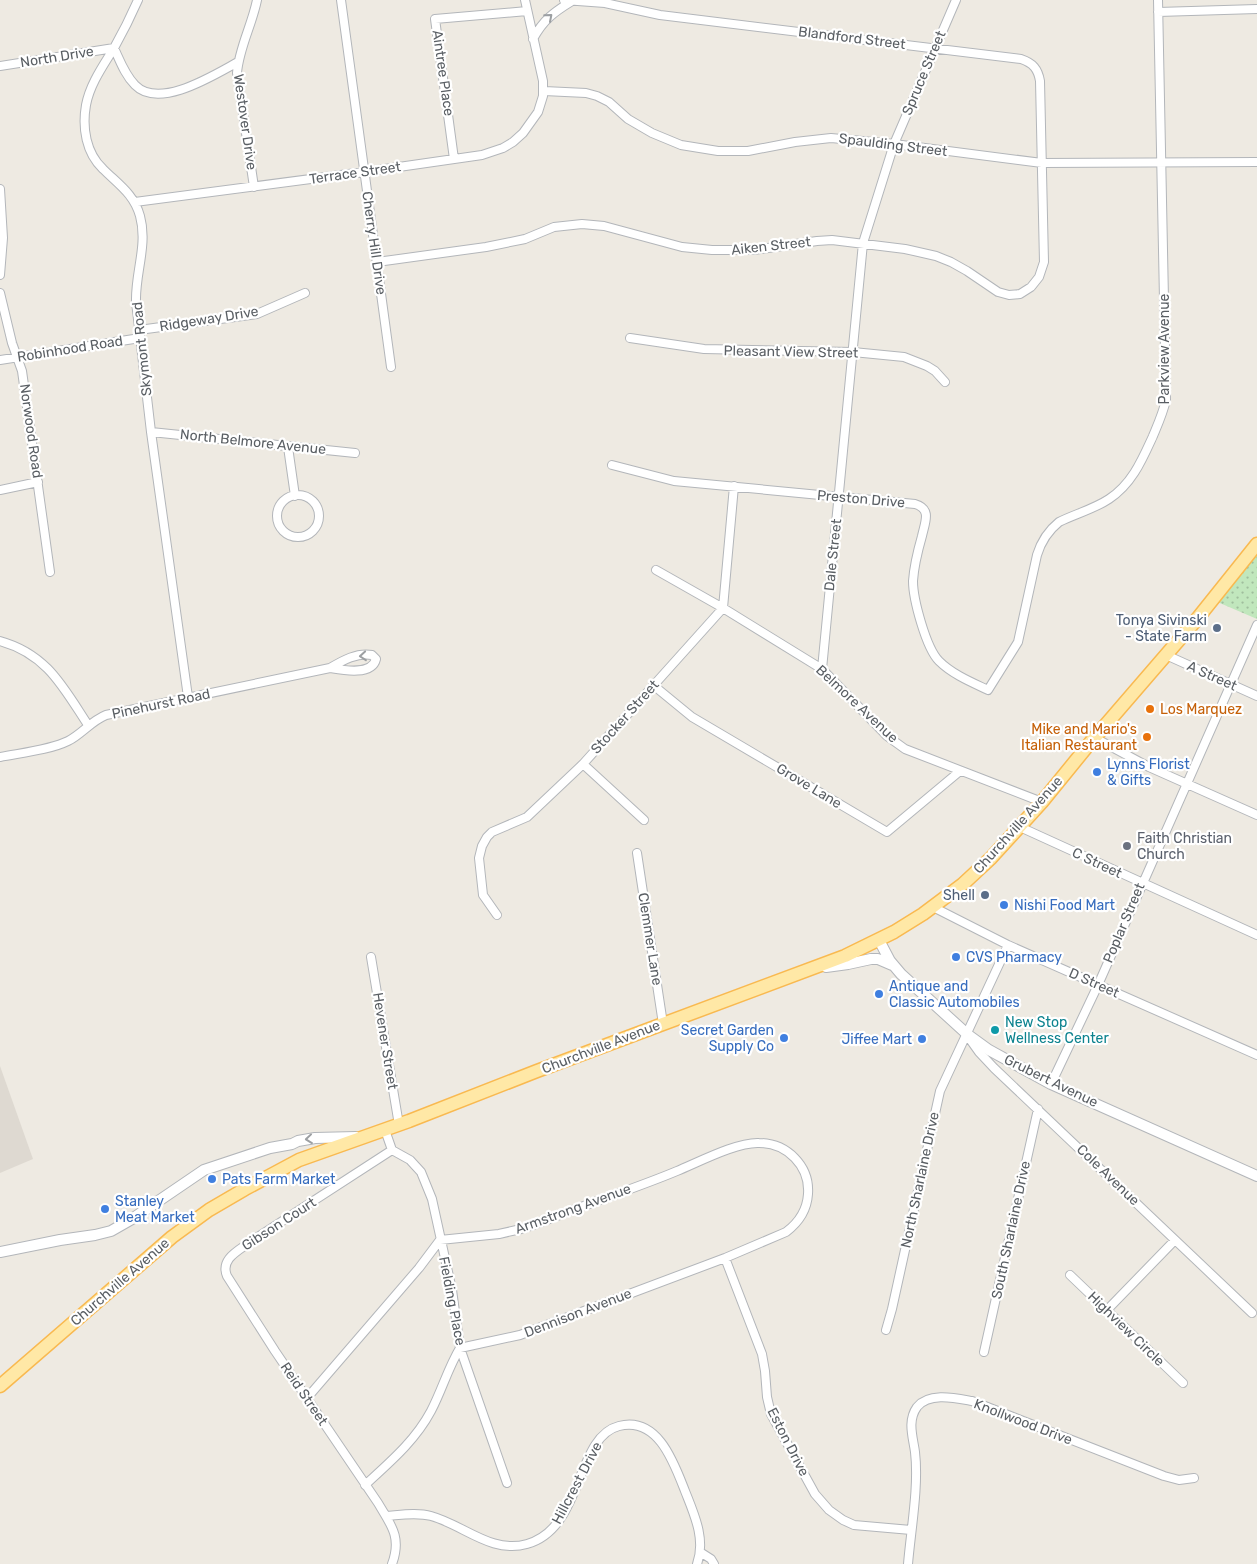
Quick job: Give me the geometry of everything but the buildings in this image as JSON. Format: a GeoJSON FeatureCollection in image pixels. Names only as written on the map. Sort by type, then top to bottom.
{"type":"FeatureCollection","features":[{"type":"Feature","properties":{"kind":"main road","name":"Churchville Avenue"},"geometry":{"type":"LineString","coordinates":[[0,1386],[172,1237],[209,1210],[299,1160],[399,1125],[478,1093],[815,968],[879,940],[933,907],[979,870],[1020,827],[1166,655],[1257,544]]}},
{"type":"Feature","properties":{"kind":"street","name":"Skymont Road"},"geometry":{"type":"LineString","coordinates":[[138,0],[90,92],[85,112],[84,127],[94,158],[102,169],[126,190],[135,202],[142,224],[144,236],[136,294],[151,432],[188,697]]}},
{"type":"Feature","properties":{"kind":"street","name":"Westover Drive"},"geometry":{"type":"LineString","coordinates":[[254,187],[237,73],[238,62],[257,0]]}},
{"type":"Feature","properties":{"kind":"street","name":"Cherry Hill Drive"},"geometry":{"type":"LineString","coordinates":[[341,0],[391,367]]}},
{"type":"Feature","properties":{"kind":"street"},"geometry":{"type":"LineString","coordinates":[[525,0],[544,91]]}},
{"type":"Feature","properties":{"kind":"street","name":"Blandford Street"},"geometry":{"type":"LineString","coordinates":[[533,39],[547,18],[568,0],[605,3],[660,15],[1021,60],[1033,65],[1039,74],[1042,164]]}},
{"type":"Feature","properties":{"kind":"street","name":"Spruce Street"},"geometry":{"type":"LineString","coordinates":[[853,352],[864,243],[894,144],[956,0]]}},
{"type":"Feature","properties":{"kind":"street","name":"Parkview Avenue"},"geometry":{"type":"LineString","coordinates":[[988,690],[1018,642],[1037,555],[1042,542],[1059,522],[1109,500],[1127,483],[1144,457],[1166,400],[1158,0]]}},
{"type":"Feature","properties":{"kind":"street"},"geometry":{"type":"LineString","coordinates":[[1158,12],[1257,8]]}},
{"type":"Feature","properties":{"kind":"street","name":"Aintree Place"},"geometry":{"type":"LineString","coordinates":[[454,159],[435,19],[527,11]]}},
{"type":"Feature","properties":{"kind":"street"},"geometry":{"type":"LineString","coordinates":[[114,48],[135,86],[152,93],[164,93],[182,89],[238,62]]}},
{"type":"Feature","properties":{"kind":"street","name":"North Drive"},"geometry":{"type":"LineString","coordinates":[[0,66],[114,48]]}},
{"type":"Feature","properties":{"kind":"street","name":"Terrace Street"},"geometry":{"type":"LineString","coordinates":[[135,202],[364,172],[493,152],[513,142],[523,133],[534,119],[541,104],[544,91]]}},
{"type":"Feature","properties":{"kind":"street","name":"Spaulding Street"},"geometry":{"type":"LineString","coordinates":[[544,91],[597,96],[608,102],[628,119],[652,133],[681,145],[711,151],[748,151],[822,138],[894,144],[1042,164],[1257,162]]}},
{"type":"Feature","properties":{"kind":"street","name":"Aiken Street"},"geometry":{"type":"LineString","coordinates":[[377,262],[486,247],[520,240],[554,227],[587,224],[604,226],[678,246],[712,250],[754,250],[823,240],[905,249],[939,257],[962,268],[999,293],[1012,295],[1022,293],[1031,287],[1037,280],[1044,262],[1042,164]]}},
{"type":"Feature","properties":{"kind":"street"},"geometry":{"type":"LineString","coordinates":[[0,189],[3,238],[0,274]]}},
{"type":"Feature","properties":{"kind":"street","name":"Norwood Road"},"geometry":{"type":"LineString","coordinates":[[0,293],[12,343],[22,371],[50,572]]}},
{"type":"Feature","properties":{"kind":"street","name":"Ridgeway Drive"},"geometry":{"type":"LineString","coordinates":[[140,334],[257,314],[304,293]]}},
{"type":"Feature","properties":{"kind":"street","name":"Robinhood Road"},"geometry":{"type":"LineString","coordinates":[[0,360],[140,334]]}},
{"type":"Feature","properties":{"kind":"street","name":"Pleasant View Street"},"geometry":{"type":"LineString","coordinates":[[630,338],[708,349],[853,352],[904,357],[931,369],[945,382]]}},
{"type":"Feature","properties":{"kind":"street","name":"Dale Street"},"geometry":{"type":"LineString","coordinates":[[822,669],[853,352]]}},
{"type":"Feature","properties":{"kind":"street","name":"North Belmore Avenue"},"geometry":{"type":"LineString","coordinates":[[151,432],[355,453]]}},
{"type":"Feature","properties":{"kind":"street"},"geometry":{"type":"LineString","coordinates":[[288,446],[295,496]]}},
{"type":"Feature","properties":{"kind":"street","name":"Preston Drive"},"geometry":{"type":"LineString","coordinates":[[612,465],[674,481],[915,504],[922,507],[925,510],[926,516],[913,582],[928,646],[935,657],[946,668],[988,690]]}},
{"type":"Feature","properties":{"kind":"street"},"geometry":{"type":"LineString","coordinates":[[0,490],[38,482]]}},
{"type":"Feature","properties":{"kind":"street"},"geometry":{"type":"LineString","coordinates":[[723,608],[734,486]]}},
{"type":"Feature","properties":{"kind":"street"},"geometry":{"type":"LineString","coordinates":[[295,496],[304,496],[312,500],[319,513],[318,522],[314,530],[308,535],[299,537],[293,537],[284,532],[280,528],[277,518],[278,509],[282,503],[289,497],[295,496]]}},
{"type":"Feature","properties":{"kind":"street","name":"Belmore Avenue"},"geometry":{"type":"LineString","coordinates":[[656,570],[723,608],[822,669],[894,741],[912,753],[1042,802]]}},
{"type":"Feature","properties":{"kind":"street","name":"Stocker Street"},"geometry":{"type":"LineString","coordinates":[[497,915],[484,895],[479,858],[485,840],[492,832],[527,817],[583,764],[723,608]]}},
{"type":"Feature","properties":{"kind":"street","name":"Poplar Street"},"geometry":{"type":"LineString","coordinates":[[1051,1084],[1098,985],[1257,625]]}},
{"type":"Feature","properties":{"kind":"street"},"geometry":{"type":"LineString","coordinates":[[0,640],[26,650],[43,663],[59,682],[88,725]]}},
{"type":"Feature","properties":{"kind":"street","name":"Pinehurst Road"},"geometry":{"type":"LineString","coordinates":[[0,758],[63,743],[106,715],[330,668],[349,658],[365,654],[372,655],[376,659],[369,668],[353,672],[330,668]]}},
{"type":"Feature","properties":{"kind":"street","name":"A Street"},"geometry":{"type":"LineString","coordinates":[[1166,655],[1257,696]]}},
{"type":"Feature","properties":{"kind":"street","name":"Grove Lane"},"geometry":{"type":"LineString","coordinates":[[653,685],[692,717],[887,832],[960,770]]}},
{"type":"Feature","properties":{"kind":"street"},"geometry":{"type":"LineString","coordinates":[[1095,738],[1114,750],[1257,815]]}},
{"type":"Feature","properties":{"kind":"street"},"geometry":{"type":"LineString","coordinates":[[583,764],[644,820]]}},
{"type":"Feature","properties":{"kind":"street","name":"C Street"},"geometry":{"type":"LineString","coordinates":[[1020,827],[1141,884],[1257,935]]}},
{"type":"Feature","properties":{"kind":"street","name":"Clemmer Lane"},"geometry":{"type":"LineString","coordinates":[[636,854],[663,1024]]}},
{"type":"Feature","properties":{"kind":"street","name":"D Street"},"geometry":{"type":"LineString","coordinates":[[933,907],[1008,945],[1257,1055]]}},
{"type":"Feature","properties":{"kind":"street","name":"Grubert Avenue"},"geometry":{"type":"LineString","coordinates":[[879,940],[892,965],[927,999],[967,1034],[1005,1060],[1051,1084],[1257,1176]]}},
{"type":"Feature","properties":{"kind":"street","name":"North Sharlaine Drive"},"geometry":{"type":"LineString","coordinates":[[886,1330],[936,1103],[943,1084],[1008,945]]}},
{"type":"Feature","properties":{"kind":"street","name":"Hevener Street"},"geometry":{"type":"LineString","coordinates":[[371,957],[399,1125]]}},
{"type":"Feature","properties":{"kind":"street"},"geometry":{"type":"LineString","coordinates":[[815,968],[848,964],[871,958],[878,958],[892,965]]}},
{"type":"Feature","properties":{"kind":"street","name":"Cole Avenue"},"geometry":{"type":"LineString","coordinates":[[967,1034],[986,1060],[1252,1313]]}},
{"type":"Feature","properties":{"kind":"street","name":"South Sharlaine Drive"},"geometry":{"type":"LineString","coordinates":[[984,1352],[1038,1109]]}},
{"type":"Feature","properties":{"kind":"street"},"geometry":{"type":"LineString","coordinates":[[385,1130],[392,1150]]}},
{"type":"Feature","properties":{"kind":"street"},"geometry":{"type":"LineString","coordinates":[[0,1252],[111,1231],[204,1170],[270,1148],[292,1144],[298,1140],[362,1137]]}},
{"type":"Feature","properties":{"kind":"street","name":"Armstrong Avenue"},"geometry":{"type":"LineString","coordinates":[[440,1240],[505,1233],[527,1227],[751,1143],[771,1144],[782,1148],[794,1157],[804,1172]]}},
{"type":"Feature","properties":{"kind":"street"},"geometry":{"type":"LineString","coordinates":[[292,1144],[296,1148],[299,1160]]}},
{"type":"Feature","properties":{"kind":"street","name":"Fielding Place"},"geometry":{"type":"LineString","coordinates":[[392,1150],[413,1162],[425,1178],[432,1199],[452,1290],[460,1348],[507,1483]]}},
{"type":"Feature","properties":{"kind":"street","name":"Gibson Court"},"geometry":{"type":"LineString","coordinates":[[225,1271],[225,1263],[250,1242],[392,1150]]}},
{"type":"Feature","properties":{"kind":"street","name":"Dennison Avenue"},"geometry":{"type":"LineString","coordinates":[[460,1348],[520,1335],[782,1235],[794,1226],[802,1216],[808,1198],[804,1172]]}},
{"type":"Feature","properties":{"kind":"street"},"geometry":{"type":"LineString","coordinates":[[306,1398],[419,1268],[440,1240]]}},
{"type":"Feature","properties":{"kind":"street"},"geometry":{"type":"LineString","coordinates":[[1107,1310],[1175,1240]]}},
{"type":"Feature","properties":{"kind":"street","name":"Eston Drive"},"geometry":{"type":"LineString","coordinates":[[725,1258],[762,1354],[766,1371],[767,1397],[772,1414],[818,1498],[836,1516],[854,1525],[911,1530]]}},
{"type":"Feature","properties":{"kind":"street","name":"Reid Street"},"geometry":{"type":"LineString","coordinates":[[225,1271],[306,1398],[386,1516]]}},
{"type":"Feature","properties":{"kind":"street","name":"Highview Circle"},"geometry":{"type":"LineString","coordinates":[[1070,1274],[1183,1383]]}},
{"type":"Feature","properties":{"kind":"street"},"geometry":{"type":"LineString","coordinates":[[365,1485],[398,1456],[421,1427],[435,1404],[453,1360],[460,1348]]}},
{"type":"Feature","properties":{"kind":"street","name":"Knollwood Drive"},"geometry":{"type":"LineString","coordinates":[[908,1564],[916,1473],[912,1419],[914,1412],[920,1404],[933,1398],[972,1401],[1164,1476],[1179,1480],[1194,1478]]}},
{"type":"Feature","properties":{"kind":"street","name":"Hillcrest Drive"},"geometry":{"type":"LineString","coordinates":[[386,1516],[428,1515],[494,1544],[515,1546],[531,1543],[549,1533],[561,1519],[593,1449],[601,1436],[616,1427],[634,1425],[653,1434],[668,1452],[678,1472],[696,1518],[700,1540],[697,1564]]}},
{"type":"Feature","properties":{"kind":"street"},"geometry":{"type":"LineString","coordinates":[[386,1516],[394,1529],[397,1540],[396,1553],[392,1564]]}},
{"type":"Feature","properties":{"kind":"street"},"geometry":{"type":"LineString","coordinates":[[700,1552],[711,1559],[714,1564]]}},
{"type":"Feature","properties":{"kind":"shaded area"},"geometry":{"type":"Polygon","coordinates":[[[0,1066],[33,1159],[0,1173],[0,1066]]]}},
{"type":"Feature","properties":{"kind":"green space"},"geometry":{"type":"Polygon","coordinates":[[[1257,551],[1257,619],[1215,601],[1257,551]]]}},
{"type":"Feature","properties":{"kind":"place","name":"Tonya Sivinski - State Farm"},"geometry":{"type":"Point","coordinates":[1217,628]}},
{"type":"Feature","properties":{"kind":"place","name":"Los Marquez"},"geometry":{"type":"Point","coordinates":[1150,709]}},
{"type":"Feature","properties":{"kind":"place","name":"Mike and Mario's Italian Restaurant"},"geometry":{"type":"Point","coordinates":[1147,737]}},
{"type":"Feature","properties":{"kind":"place","name":"Lynns Florist & Gifts"},"geometry":{"type":"Point","coordinates":[1097,772]}},
{"type":"Feature","properties":{"kind":"place","name":"Faith Christian Church"},"geometry":{"type":"Point","coordinates":[1127,846]}},
{"type":"Feature","properties":{"kind":"place","name":"Shell"},"geometry":{"type":"Point","coordinates":[985,895]}},
{"type":"Feature","properties":{"kind":"place","name":"Nishi Food Mart"},"geometry":{"type":"Point","coordinates":[1004,905]}},
{"type":"Feature","properties":{"kind":"place","name":"CVS Pharmacy"},"geometry":{"type":"Point","coordinates":[956,957]}},
{"type":"Feature","properties":{"kind":"place","name":"Antique and Classic Automobiles"},"geometry":{"type":"Point","coordinates":[879,994]}},
{"type":"Feature","properties":{"kind":"place","name":"New Stop Wellness Center"},"geometry":{"type":"Point","coordinates":[995,1030]}},
{"type":"Feature","properties":{"kind":"place","name":"Secret Garden Supply Co"},"geometry":{"type":"Point","coordinates":[784,1038]}},
{"type":"Feature","properties":{"kind":"place","name":"Jiffee Mart"},"geometry":{"type":"Point","coordinates":[922,1039]}},
{"type":"Feature","properties":{"kind":"place","name":"Pats Farm Market"},"geometry":{"type":"Point","coordinates":[212,1179]}},
{"type":"Feature","properties":{"kind":"place","name":"Stanley Meat Market"},"geometry":{"type":"Point","coordinates":[105,1209]}}]}
